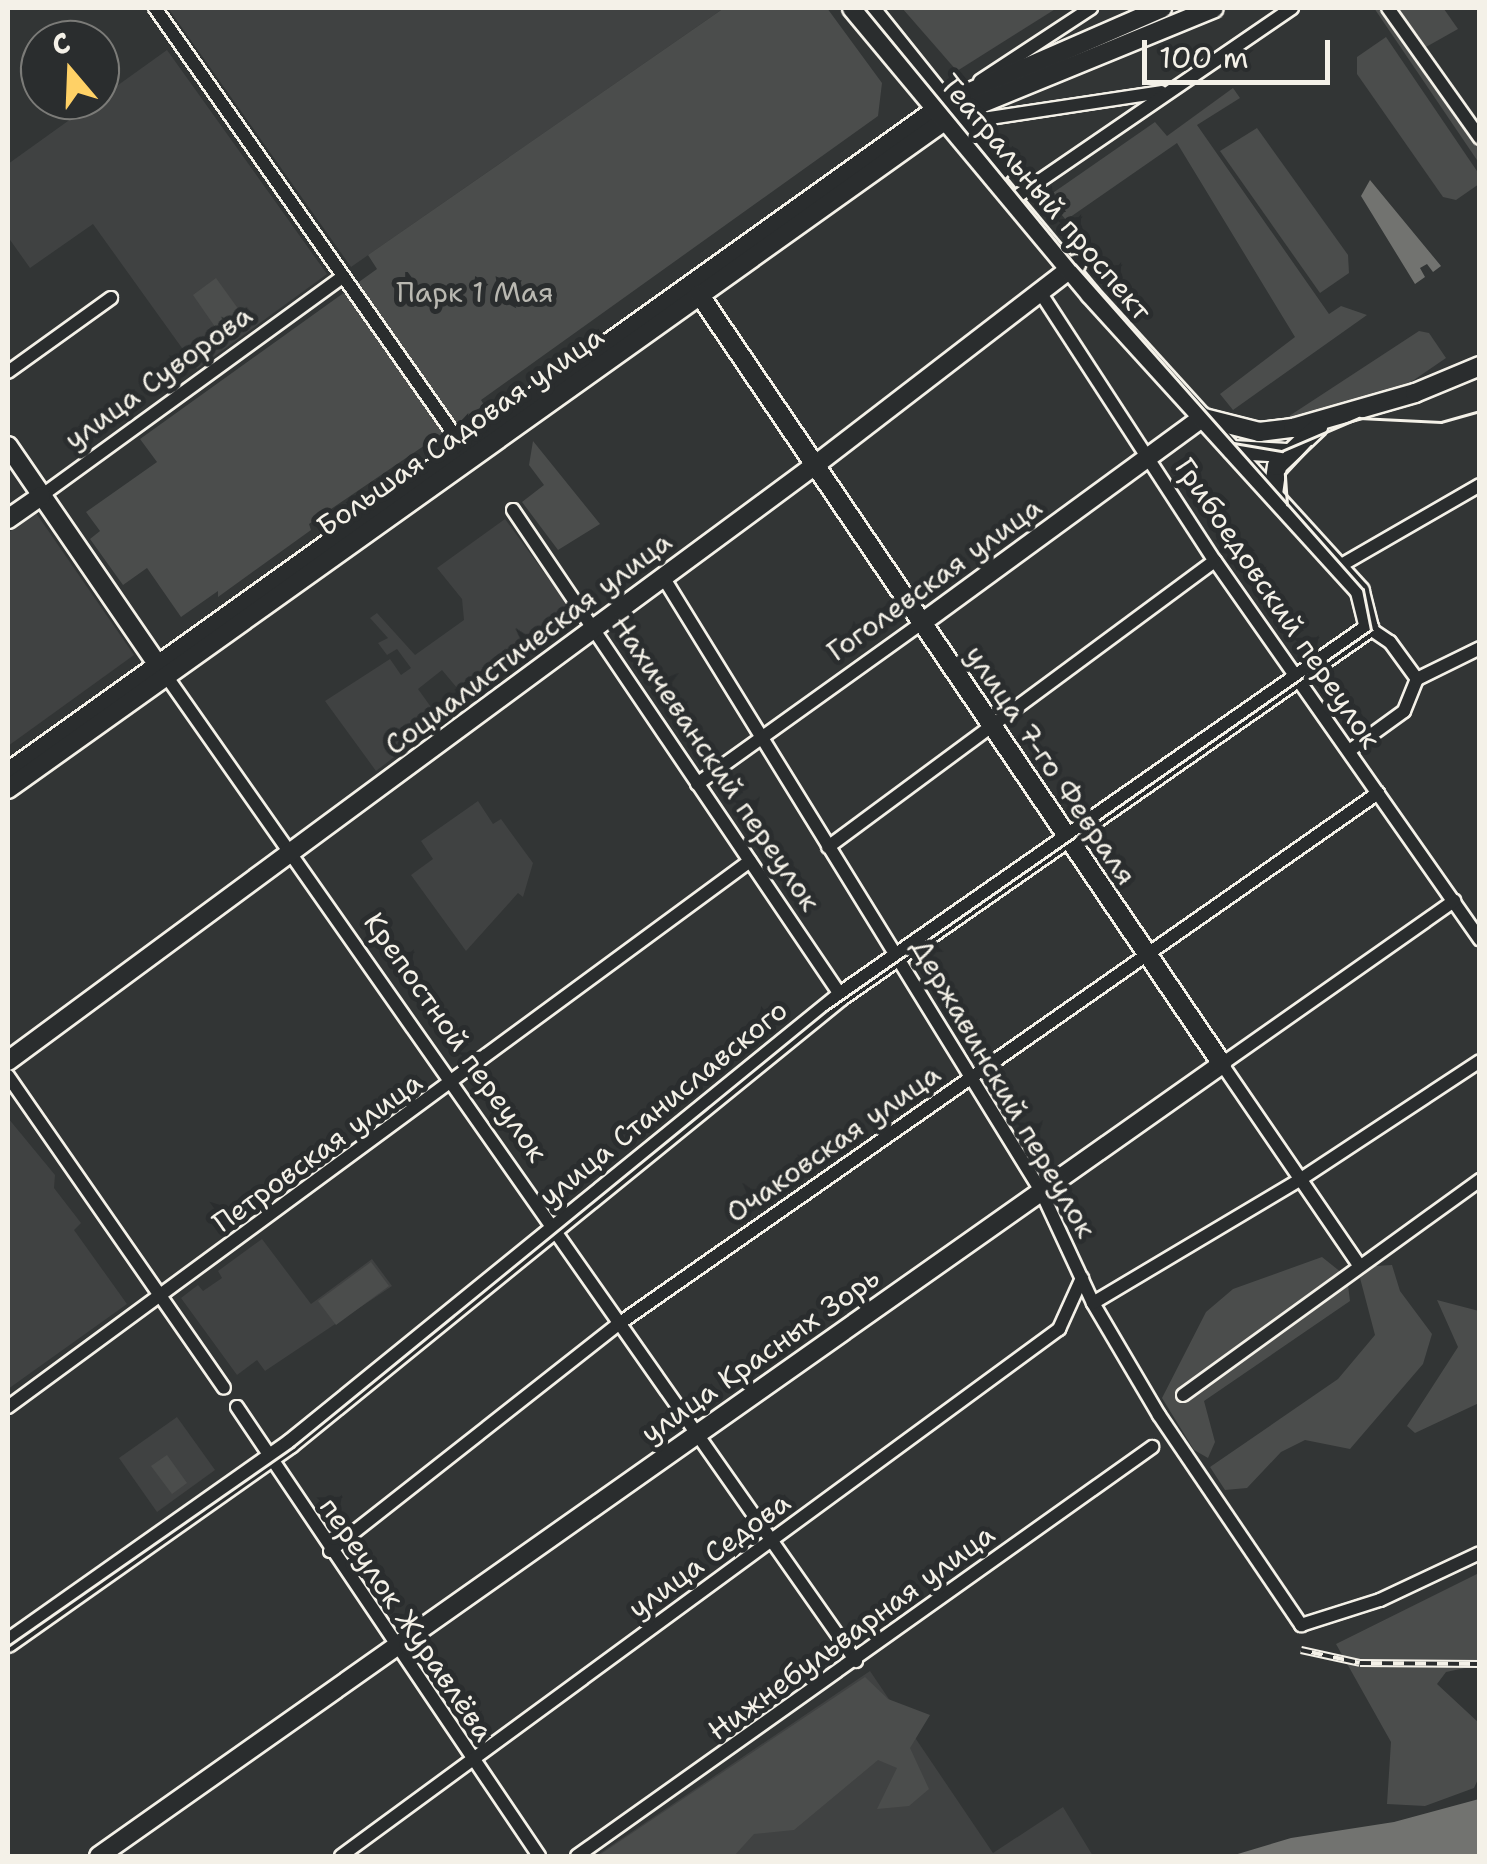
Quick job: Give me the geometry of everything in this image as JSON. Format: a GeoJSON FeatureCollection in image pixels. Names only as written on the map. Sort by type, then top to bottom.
{"type":"FeatureCollection","features":[{"type":"Feature","properties":{"kind":"street"},"geometry":{"type":"LineString","coordinates":[[155,8],[340,278],[462,447]]}},
{"type":"Feature","properties":{"kind":"street","name":"Театральный проспект"},"geometry":{"type":"LineString","coordinates":[[852,8],[1020,195],[1073,267]]}},
{"type":"Feature","properties":{"kind":"street","name":"Театральный проспект"},"geometry":{"type":"LineString","coordinates":[[870,8],[946,111],[1073,267],[1193,397],[1203,417],[1365,598],[1368,628]]}},
{"type":"Feature","properties":{"kind":"street"},"geometry":{"type":"LineString","coordinates":[[946,111],[970,88],[1090,8]]}},
{"type":"Feature","properties":{"kind":"street"},"geometry":{"type":"LineString","coordinates":[[970,88],[1162,8]]}},
{"type":"Feature","properties":{"kind":"street"},"geometry":{"type":"LineString","coordinates":[[946,111],[1214,8]]}},
{"type":"Feature","properties":{"kind":"street"},"geometry":{"type":"LineString","coordinates":[[1020,195],[1292,8]]}},
{"type":"Feature","properties":{"kind":"street"},"geometry":{"type":"LineString","coordinates":[[1388,8],[1480,138]]}},
{"type":"Feature","properties":{"kind":"street"},"geometry":{"type":"LineString","coordinates":[[946,111],[983,120],[1168,91]]}},
{"type":"Feature","properties":{"kind":"street","name":"Большая Садовая улица"},"geometry":{"type":"LineString","coordinates":[[8,772],[700,294],[946,111]]}},
{"type":"Feature","properties":{"kind":"street","name":"Большая Садовая улица"},"geometry":{"type":"LineString","coordinates":[[8,789],[161,669],[462,447],[946,111]]}},
{"type":"Feature","properties":{"kind":"street","name":"Социалистическая улица"},"geometry":{"type":"LineString","coordinates":[[8,1061],[818,463],[1073,267]]}},
{"type":"Feature","properties":{"kind":"street","name":"улица Суворова"},"geometry":{"type":"LineString","coordinates":[[8,519],[340,278]]}},
{"type":"Feature","properties":{"kind":"street","name":"Грибоедовский переулок"},"geometry":{"type":"LineString","coordinates":[[1040,292],[1215,561],[1480,939]]}},
{"type":"Feature","properties":{"kind":"street","name":"улица 7-го Февраля"},"geometry":{"type":"LineString","coordinates":[[700,294],[818,463],[1144,956],[1359,1265]]}},
{"type":"Feature","properties":{"kind":"street"},"geometry":{"type":"LineString","coordinates":[[8,372],[111,298]]}},
{"type":"Feature","properties":{"kind":"street"},"geometry":{"type":"LineString","coordinates":[[1203,417],[1259,432],[1336,416],[1480,366]]}},
{"type":"Feature","properties":{"kind":"street"},"geometry":{"type":"LineString","coordinates":[[1272,494],[1274,472],[1287,453],[1336,416]]}},
{"type":"Feature","properties":{"kind":"street","name":"Гоголевская улица"},"geometry":{"type":"LineString","coordinates":[[697,784],[1203,417]]}},
{"type":"Feature","properties":{"kind":"street","name":"Крепостной переулок"},"geometry":{"type":"LineString","coordinates":[[8,446],[856,1661]]}},
{"type":"Feature","properties":{"kind":"street"},"geometry":{"type":"LineString","coordinates":[[1232,450],[1287,453]]}},
{"type":"Feature","properties":{"kind":"street"},"geometry":{"type":"LineString","coordinates":[[1338,567],[1480,485]]}},
{"type":"Feature","properties":{"kind":"street","name":"Нахичеванский переулок"},"geometry":{"type":"LineString","coordinates":[[514,510],[841,996]]}},
{"type":"Feature","properties":{"kind":"street"},"geometry":{"type":"LineString","coordinates":[[828,847],[1215,561]]}},
{"type":"Feature","properties":{"kind":"street","name":"Державинский переулок"},"geometry":{"type":"LineString","coordinates":[[662,577],[1041,1190],[1093,1303],[1158,1415],[1301,1625],[1380,1600],[1480,1553]]}},
{"type":"Feature","properties":{"kind":"street"},"geometry":{"type":"LineString","coordinates":[[1368,628],[1390,642],[1418,679]]}},
{"type":"Feature","properties":{"kind":"street","name":"улица Станиславского"},"geometry":{"type":"LineString","coordinates":[[8,1642],[270,1458],[841,996],[1368,628]]}},
{"type":"Feature","properties":{"kind":"street"},"geometry":{"type":"LineString","coordinates":[[1349,751],[1404,711],[1418,679],[1480,648]]}},
{"type":"Feature","properties":{"kind":"street","name":"Очаковская улица"},"geometry":{"type":"LineString","coordinates":[[330,1551],[620,1323],[1378,793]]}},
{"type":"Feature","properties":{"kind":"street","name":"Петровская улица"},"geometry":{"type":"LineString","coordinates":[[8,1406],[452,1084],[750,860]]}},
{"type":"Feature","properties":{"kind":"street","name":"улица Красных Зорь"},"geometry":{"type":"LineString","coordinates":[[99,1856],[1454,901]]}},
{"type":"Feature","properties":{"kind":"street"},"geometry":{"type":"LineString","coordinates":[[1093,1303],[1301,1178],[1480,1061]]}},
{"type":"Feature","properties":{"kind":"street"},"geometry":{"type":"LineString","coordinates":[[8,1076],[224,1388]]}},
{"type":"Feature","properties":{"kind":"street"},"geometry":{"type":"LineString","coordinates":[[1184,1394],[1480,1180]]}},
{"type":"Feature","properties":{"kind":"street","name":"улица Седова"},"geometry":{"type":"LineString","coordinates":[[341,1856],[1059,1329],[1078,1298],[1082,1276]]}},
{"type":"Feature","properties":{"kind":"street","name":"переулок Журавлёва"},"geometry":{"type":"LineString","coordinates":[[237,1407],[394,1648],[539,1856]]}},
{"type":"Feature","properties":{"kind":"street","name":"Нижнебульварная улица"},"geometry":{"type":"LineString","coordinates":[[577,1856],[856,1661],[1152,1446]]}},
{"type":"Feature","properties":{"kind":"shaded area"},"geometry":{"type":"Polygon","coordinates":[[[168,8],[724,8],[351,267],[168,8]]]}},
{"type":"Feature","properties":{"kind":"shaded area"},"geometry":{"type":"Polygon","coordinates":[[[167,50],[327,274],[197,369],[93,224],[30,268],[8,237],[8,164],[69,120],[120,120],[120,84],[167,50]]]}},
{"type":"Feature","properties":{"kind":"shaded area"},"geometry":{"type":"Polygon","coordinates":[[[1370,180],[1441,266],[1433,272],[1427,264],[1420,268],[1425,277],[1415,284],[1361,196],[1370,180]]]}},
{"type":"Feature","properties":{"kind":"shaded area"},"geometry":{"type":"Polygon","coordinates":[[[36,513],[134,655],[8,746],[8,533],[36,513]]]}},
{"type":"Feature","properties":{"kind":"shaded area"},"geometry":{"type":"Polygon","coordinates":[[[505,519],[578,619],[468,701],[442,670],[418,689],[441,721],[376,771],[325,701],[390,659],[401,675],[411,668],[397,649],[387,655],[378,643],[388,638],[370,618],[377,613],[415,655],[464,620],[462,599],[437,568],[505,519]]]}},
{"type":"Feature","properties":{"kind":"shaded area"},"geometry":{"type":"Polygon","coordinates":[[[478,801],[493,824],[501,819],[533,863],[523,897],[518,893],[466,951],[411,875],[433,859],[421,841],[478,801]]]}},
{"type":"Feature","properties":{"kind":"shaded area"},"geometry":{"type":"Polygon","coordinates":[[[8,1118],[55,1175],[54,1188],[81,1223],[74,1230],[127,1304],[8,1389],[8,1118]]]}},
{"type":"Feature","properties":{"kind":"shaded area"},"geometry":{"type":"Polygon","coordinates":[[[262,1239],[311,1304],[372,1259],[392,1286],[265,1371],[257,1360],[237,1375],[181,1298],[198,1285],[203,1291],[222,1278],[218,1271],[262,1239]]]}},
{"type":"Feature","properties":{"kind":"shaded area"},"geometry":{"type":"Polygon","coordinates":[[[177,1417],[215,1470],[157,1512],[119,1458],[177,1417]]]}},
{"type":"Feature","properties":{"kind":"shaded area"},"geometry":{"type":"Polygon","coordinates":[[[870,1671],[993,1853],[1063,1807],[1093,1856],[596,1856],[870,1671]]]}},
{"type":"Feature","properties":{"kind":"shaded area"},"geometry":{"type":"Polygon","coordinates":[[[1479,1799],[1479,1856],[1231,1856],[1291,1838],[1394,1822],[1479,1799]]]}},
{"type":"Feature","properties":{"kind":"green space","name":"Парк 1 Мая"},"geometry":{"type":"Polygon","coordinates":[[[724,8],[827,8],[882,83],[878,116],[481,400],[484,405],[309,524],[311,530],[218,597],[218,591],[181,617],[147,568],[123,585],[90,539],[100,531],[86,512],[157,462],[140,439],[377,269],[368,255],[724,8]]]}},
{"type":"Feature","properties":{"kind":"green space"},"geometry":{"type":"Polygon","coordinates":[[[902,8],[1057,8],[957,71],[902,8]]]}},
{"type":"Feature","properties":{"kind":"green space"},"geometry":{"type":"Polygon","coordinates":[[[1374,8],[1382,8],[1479,148],[1479,163],[1374,8]]]}},
{"type":"Feature","properties":{"kind":"green space"},"geometry":{"type":"Polygon","coordinates":[[[1398,8],[1444,9],[1458,29],[1426,47],[1398,8]]]}},
{"type":"Feature","properties":{"kind":"green space"},"geometry":{"type":"Polygon","coordinates":[[[1386,37],[1479,174],[1479,184],[1456,200],[1443,197],[1357,74],[1357,57],[1386,37]]]}},
{"type":"Feature","properties":{"kind":"green space"},"geometry":{"type":"Polygon","coordinates":[[[1233,88],[1240,98],[1197,125],[1329,314],[1341,306],[1367,315],[1233,410],[1220,394],[1295,337],[1177,143],[1066,220],[1047,197],[1155,122],[1167,136],[1233,88]]]}},
{"type":"Feature","properties":{"kind":"green space"},"geometry":{"type":"Polygon","coordinates":[[[1257,128],[1348,255],[1349,273],[1320,293],[1220,151],[1257,128]]]}},
{"type":"Feature","properties":{"kind":"green space"},"geometry":{"type":"Polygon","coordinates":[[[216,278],[244,317],[220,334],[193,295],[216,278]]]}},
{"type":"Feature","properties":{"kind":"green space"},"geometry":{"type":"Polygon","coordinates":[[[1419,331],[1429,333],[1446,358],[1408,384],[1280,422],[1419,331]]]}},
{"type":"Feature","properties":{"kind":"green space"},"geometry":{"type":"Polygon","coordinates":[[[533,441],[600,524],[558,550],[522,502],[544,485],[529,465],[533,441]]]}},
{"type":"Feature","properties":{"kind":"green space"},"geometry":{"type":"Polygon","coordinates":[[[1322,1257],[1347,1277],[1350,1301],[1204,1401],[1215,1442],[1208,1458],[1194,1450],[1162,1398],[1206,1312],[1233,1289],[1322,1257]]]}},
{"type":"Feature","properties":{"kind":"green space"},"geometry":{"type":"Polygon","coordinates":[[[371,1262],[389,1286],[336,1325],[318,1301],[371,1262]]]}},
{"type":"Feature","properties":{"kind":"green space"},"geometry":{"type":"Polygon","coordinates":[[[1392,1265],[1400,1291],[1432,1334],[1423,1364],[1350,1449],[1305,1440],[1281,1452],[1247,1488],[1225,1490],[1210,1467],[1338,1379],[1375,1335],[1360,1278],[1375,1266],[1392,1265]]]}},
{"type":"Feature","properties":{"kind":"green space"},"geometry":{"type":"Polygon","coordinates":[[[1437,1300],[1479,1311],[1479,1403],[1415,1433],[1407,1426],[1458,1347],[1437,1300]]]}},
{"type":"Feature","properties":{"kind":"green space"},"geometry":{"type":"Polygon","coordinates":[[[167,1455],[187,1483],[172,1494],[151,1466],[167,1455]]]}},
{"type":"Feature","properties":{"kind":"green space"},"geometry":{"type":"Polygon","coordinates":[[[1479,1573],[1479,1665],[1446,1672],[1437,1684],[1479,1723],[1479,1777],[1474,1788],[1425,1806],[1387,1804],[1391,1742],[1336,1644],[1479,1573]]]}},
{"type":"Feature","properties":{"kind":"green space"},"geometry":{"type":"Polygon","coordinates":[[[865,1677],[888,1699],[930,1715],[910,1748],[929,1789],[909,1806],[877,1809],[897,1768],[878,1760],[794,1830],[754,1834],[734,1856],[598,1856],[865,1677]]]}},
{"type":"Feature","properties":{"kind":"tram line"},"geometry":{"type":"LineString","coordinates":[[8,1646],[293,1447],[826,1011],[1371,630],[1363,590],[1075,265],[864,8]]}},
{"type":"Feature","properties":{"kind":"tram line"},"geometry":{"type":"LineString","coordinates":[[1234,443],[1282,451],[1359,418],[1441,422],[1480,411]]}},
{"type":"Feature","properties":{"kind":"tram line"},"geometry":{"type":"LineString","coordinates":[[1287,505],[1285,474],[1311,446]]}},
{"type":"Feature","properties":{"kind":"railway"},"geometry":{"type":"LineString","coordinates":[[1301,1650],[1360,1663],[1480,1664]]}}]}
